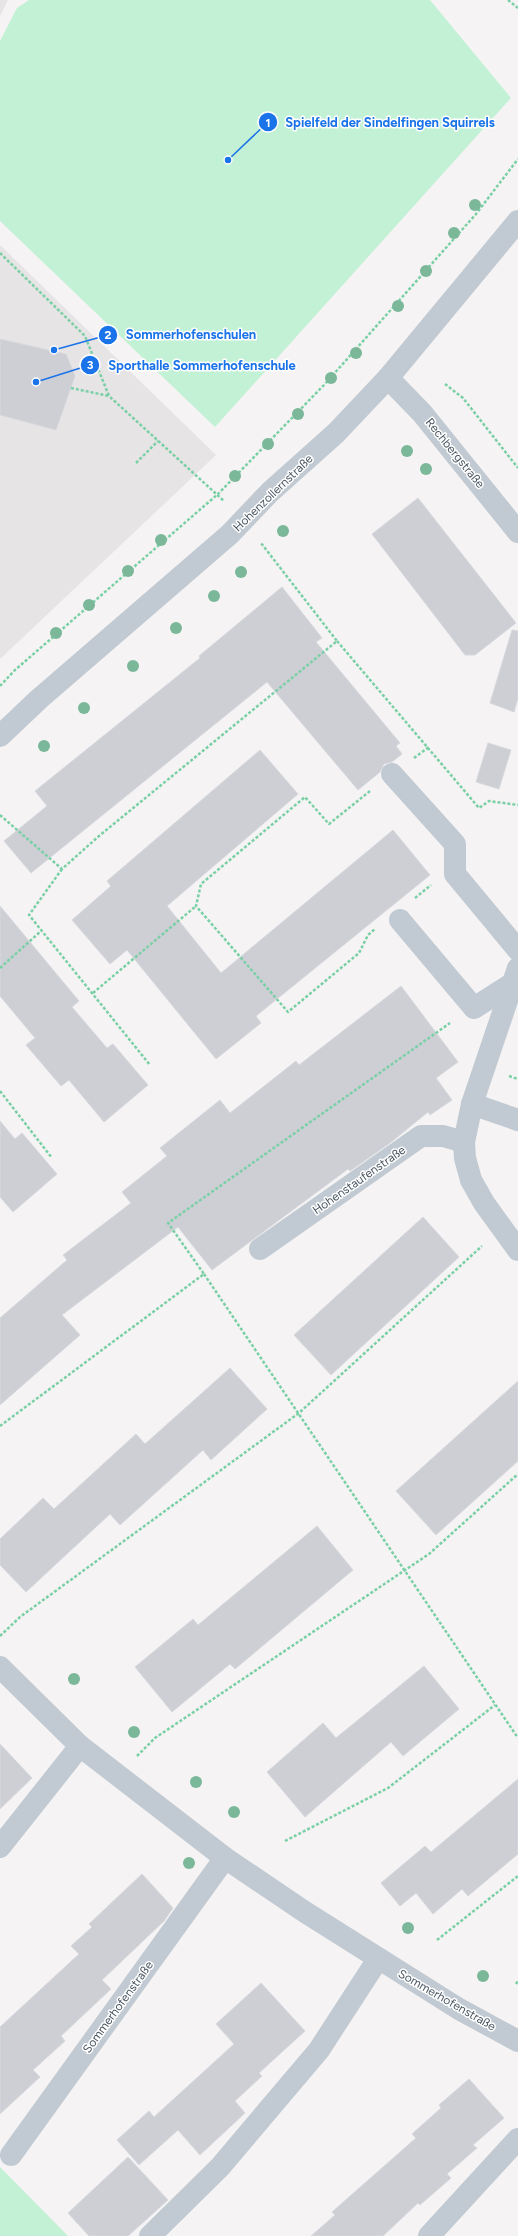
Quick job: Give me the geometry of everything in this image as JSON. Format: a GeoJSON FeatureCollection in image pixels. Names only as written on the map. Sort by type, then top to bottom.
{"type":"FeatureCollection","features":[{"type":"Feature","properties":{"kind":"street","name":"Hohenzollernstraße"},"geometry":{"type":"LineString","coordinates":[[0,736],[39,699],[242,521],[270,492],[336,433],[388,378],[518,221]]}},
{"type":"Feature","properties":{"kind":"street","name":"Rechbergstraße"},"geometry":{"type":"LineString","coordinates":[[388,378],[422,413],[518,532]]}},
{"type":"Feature","properties":{"kind":"street"},"geometry":{"type":"LineString","coordinates":[[392,774],[455,844],[455,874],[518,950]]}},
{"type":"Feature","properties":{"kind":"street"},"geometry":{"type":"LineString","coordinates":[[400,920],[474,1008],[516,975]]}},
{"type":"Feature","properties":{"kind":"street"},"geometry":{"type":"LineString","coordinates":[[516,975],[472,1104],[464,1142],[465,1158],[471,1180],[501,1228],[518,1250]]}},
{"type":"Feature","properties":{"kind":"street"},"geometry":{"type":"LineString","coordinates":[[472,1104],[518,1120]]}},
{"type":"Feature","properties":{"kind":"street","name":"Hohenstaufenstraße"},"geometry":{"type":"LineString","coordinates":[[260,1249],[421,1136],[443,1136],[464,1142]]}},
{"type":"Feature","properties":{"kind":"street","name":"Sommerhofenstraße"},"geometry":{"type":"LineString","coordinates":[[0,1668],[80,1746],[225,1858],[459,2009],[518,2041]]}},
{"type":"Feature","properties":{"kind":"street"},"geometry":{"type":"LineString","coordinates":[[0,1847],[80,1746]]}},
{"type":"Feature","properties":{"kind":"street","name":"Sommerhofenstraße"},"geometry":{"type":"LineString","coordinates":[[11,2155],[225,1858]]}},
{"type":"Feature","properties":{"kind":"street"},"geometry":{"type":"LineString","coordinates":[[150,2236],[220,2167],[319,2050],[378,1958]]}},
{"type":"Feature","properties":{"kind":"street"},"geometry":{"type":"LineString","coordinates":[[430,2236],[518,2139]]}},
{"type":"Feature","properties":{"kind":"path"},"geometry":{"type":"LineString","coordinates":[[508,0],[518,8]]}},
{"type":"Feature","properties":{"kind":"path"},"geometry":{"type":"LineString","coordinates":[[0,686],[15,670],[218,494],[324,385],[476,214],[518,159]]}},
{"type":"Feature","properties":{"kind":"path"},"geometry":{"type":"LineString","coordinates":[[0,253],[85,336],[109,396],[158,442],[218,494],[273,557],[337,641],[429,747],[479,808],[488,801],[518,805]]}},
{"type":"Feature","properties":{"kind":"path"},"geometry":{"type":"LineString","coordinates":[[445,384],[463,398],[518,468]]}},
{"type":"Feature","properties":{"kind":"path"},"geometry":{"type":"LineString","coordinates":[[71,388],[109,396]]}},
{"type":"Feature","properties":{"kind":"path"},"geometry":{"type":"LineString","coordinates":[[136,463],[158,442]]}},
{"type":"Feature","properties":{"kind":"path"},"geometry":{"type":"LineString","coordinates":[[150,1065],[29,915],[62,869],[99,836],[337,641]]}},
{"type":"Feature","properties":{"kind":"path"},"geometry":{"type":"LineString","coordinates":[[93,993],[196,906],[201,884],[305,798],[329,824],[429,747]]}},
{"type":"Feature","properties":{"kind":"path"},"geometry":{"type":"LineString","coordinates":[[0,815],[62,869]]}},
{"type":"Feature","properties":{"kind":"path"},"geometry":{"type":"LineString","coordinates":[[413,899],[455,866]]}},
{"type":"Feature","properties":{"kind":"path"},"geometry":{"type":"LineString","coordinates":[[196,906],[288,1012],[359,953],[368,935],[379,926]]}},
{"type":"Feature","properties":{"kind":"path"},"geometry":{"type":"LineString","coordinates":[[0,968],[41,931]]}},
{"type":"Feature","properties":{"kind":"path"},"geometry":{"type":"LineString","coordinates":[[474,1008],[440,1029],[168,1224],[299,1413],[404,1571],[518,1738]]}},
{"type":"Feature","properties":{"kind":"path"},"geometry":{"type":"LineString","coordinates":[[0,1091],[52,1158]]}},
{"type":"Feature","properties":{"kind":"path"},"geometry":{"type":"LineString","coordinates":[[0,1636],[20,1618],[299,1413],[501,1228]]}},
{"type":"Feature","properties":{"kind":"path"},"geometry":{"type":"LineString","coordinates":[[0,1426],[204,1274]]}},
{"type":"Feature","properties":{"kind":"path"},"geometry":{"type":"LineString","coordinates":[[118,1776],[155,1738],[429,1554],[518,1474]]}},
{"type":"Feature","properties":{"kind":"path"},"geometry":{"type":"LineString","coordinates":[[286,1841],[388,1788],[495,1705]]}},
{"type":"Feature","properties":{"kind":"path"},"geometry":{"type":"LineString","coordinates":[[514,1732],[518,1729]]}},
{"type":"Feature","properties":{"kind":"path"},"geometry":{"type":"LineString","coordinates":[[437,1940],[518,1876]]}},
{"type":"Feature","properties":{"kind":"shaded area"},"geometry":{"type":"Polygon","coordinates":[[[0,0],[8,0],[0,16],[0,0]]]}},
{"type":"Feature","properties":{"kind":"shaded area"},"geometry":{"type":"Polygon","coordinates":[[[0,245],[216,455],[0,659],[0,245]]]}},
{"type":"Feature","properties":{"kind":"green space"},"geometry":{"type":"Polygon","coordinates":[[[29,0],[430,0],[511,98],[215,427],[0,221],[0,41],[17,8],[29,0]]]}},
{"type":"Feature","properties":{"kind":"green space"},"geometry":{"type":"Polygon","coordinates":[[[0,2167],[68,2236],[0,2236],[0,2167]]]}},
{"type":"Feature","properties":{"kind":"building"},"geometry":{"type":"Polygon","coordinates":[[[0,339],[66,354],[75,376],[56,430],[0,415],[0,339]]]}},
{"type":"Feature","properties":{"kind":"building"},"geometry":{"type":"Polygon","coordinates":[[[418,498],[516,623],[475,655],[465,655],[372,534],[418,498]]]}},
{"type":"Feature","properties":{"kind":"building"},"geometry":{"type":"Polygon","coordinates":[[[282,587],[322,638],[316,642],[400,743],[396,746],[402,754],[392,762],[384,764],[380,772],[358,790],[267,682],[31,873],[4,841],[47,806],[35,791],[200,658],[199,656],[282,587]]]}},
{"type":"Feature","properties":{"kind":"building"},"geometry":{"type":"Polygon","coordinates":[[[512,630],[518,631],[518,698],[514,712],[490,703],[512,630]]]}},
{"type":"Feature","properties":{"kind":"building"},"geometry":{"type":"Polygon","coordinates":[[[488,743],[511,750],[499,789],[476,782],[488,743]]]}},
{"type":"Feature","properties":{"kind":"building"},"geometry":{"type":"Polygon","coordinates":[[[260,750],[298,794],[167,906],[221,973],[393,830],[430,875],[256,1016],[261,1023],[216,1059],[127,950],[110,964],[72,920],[111,886],[107,881],[260,750]]]}},
{"type":"Feature","properties":{"kind":"building"},"geometry":{"type":"Polygon","coordinates":[[[0,906],[79,1001],[72,1007],[107,1048],[113,1044],[148,1085],[104,1122],[69,1080],[61,1086],[26,1045],[35,1038],[0,996],[0,906]]]}},
{"type":"Feature","properties":{"kind":"building"},"geometry":{"type":"Polygon","coordinates":[[[401,986],[458,1062],[436,1078],[452,1100],[430,1115],[428,1112],[390,1143],[350,1171],[348,1169],[212,1270],[178,1227],[62,1315],[80,1335],[0,1405],[0,1318],[67,1260],[63,1255],[131,1203],[122,1192],[167,1156],[160,1148],[220,1100],[230,1113],[296,1061],[299,1065],[401,986]]]}},
{"type":"Feature","properties":{"kind":"building"},"geometry":{"type":"Polygon","coordinates":[[[0,1121],[15,1139],[22,1133],[57,1174],[13,1212],[0,1197],[0,1121]]]}},
{"type":"Feature","properties":{"kind":"building"},"geometry":{"type":"Polygon","coordinates":[[[423,1217],[459,1257],[331,1375],[294,1335],[423,1217]]]}},
{"type":"Feature","properties":{"kind":"building"},"geometry":{"type":"Polygon","coordinates":[[[230,1368],[267,1409],[211,1460],[203,1450],[120,1525],[110,1514],[26,1592],[0,1565],[0,1539],[43,1498],[54,1509],[136,1434],[145,1444],[230,1368]]]}},
{"type":"Feature","properties":{"kind":"building"},"geometry":{"type":"Polygon","coordinates":[[[518,1381],[518,1461],[436,1535],[396,1491],[518,1381]]]}},
{"type":"Feature","properties":{"kind":"building"},"geometry":{"type":"Polygon","coordinates":[[[317,1526],[353,1570],[235,1669],[230,1664],[172,1712],[135,1667],[193,1619],[198,1625],[317,1526]]]}},
{"type":"Feature","properties":{"kind":"building"},"geometry":{"type":"Polygon","coordinates":[[[424,1666],[459,1709],[403,1756],[391,1742],[305,1817],[267,1772],[323,1723],[336,1738],[424,1666]]]}},
{"type":"Feature","properties":{"kind":"building"},"geometry":{"type":"Polygon","coordinates":[[[0,1744],[32,1778],[0,1809],[0,1744]]]}},
{"type":"Feature","properties":{"kind":"building"},"geometry":{"type":"Polygon","coordinates":[[[518,1779],[518,1854],[468,1896],[462,1889],[433,1914],[416,1893],[400,1906],[381,1883],[425,1846],[431,1852],[518,1779]]]}},
{"type":"Feature","properties":{"kind":"building"},"geometry":{"type":"Polygon","coordinates":[[[142,1874],[173,1908],[164,1921],[102,1980],[111,1989],[61,2036],[65,2041],[33,2070],[40,2077],[0,2114],[0,2027],[79,1954],[71,1946],[92,1927],[89,1924],[142,1874]]]}},
{"type":"Feature","properties":{"kind":"building"},"geometry":{"type":"Polygon","coordinates":[[[261,1983],[305,2031],[259,2073],[262,2076],[235,2101],[245,2113],[200,2155],[178,2130],[139,2165],[117,2140],[149,2111],[154,2117],[234,2044],[216,2024],[261,1983]]]}},
{"type":"Feature","properties":{"kind":"building"},"geometry":{"type":"Polygon","coordinates":[[[469,2079],[504,2118],[473,2145],[477,2148],[447,2174],[451,2178],[420,2205],[418,2203],[383,2236],[311,2236],[335,2215],[332,2212],[416,2138],[412,2134],[441,2108],[439,2105],[469,2079]]]}},
{"type":"Feature","properties":{"kind":"building"},"geometry":{"type":"Polygon","coordinates":[[[128,2157],[168,2200],[128,2236],[89,2236],[68,2213],[128,2157]]]}},
{"type":"Feature","properties":{"kind":"place","name":"Spielfeld der Sindelfingen Squirrels"},"geometry":{"type":"Point","coordinates":[228,160]}},
{"type":"Feature","properties":{"kind":"place","name":"Sommerhofenschulen"},"geometry":{"type":"Point","coordinates":[54,350]}},
{"type":"Feature","properties":{"kind":"place","name":"Sporthalle Sommerhofenschule"},"geometry":{"type":"Point","coordinates":[36,382]}}]}
